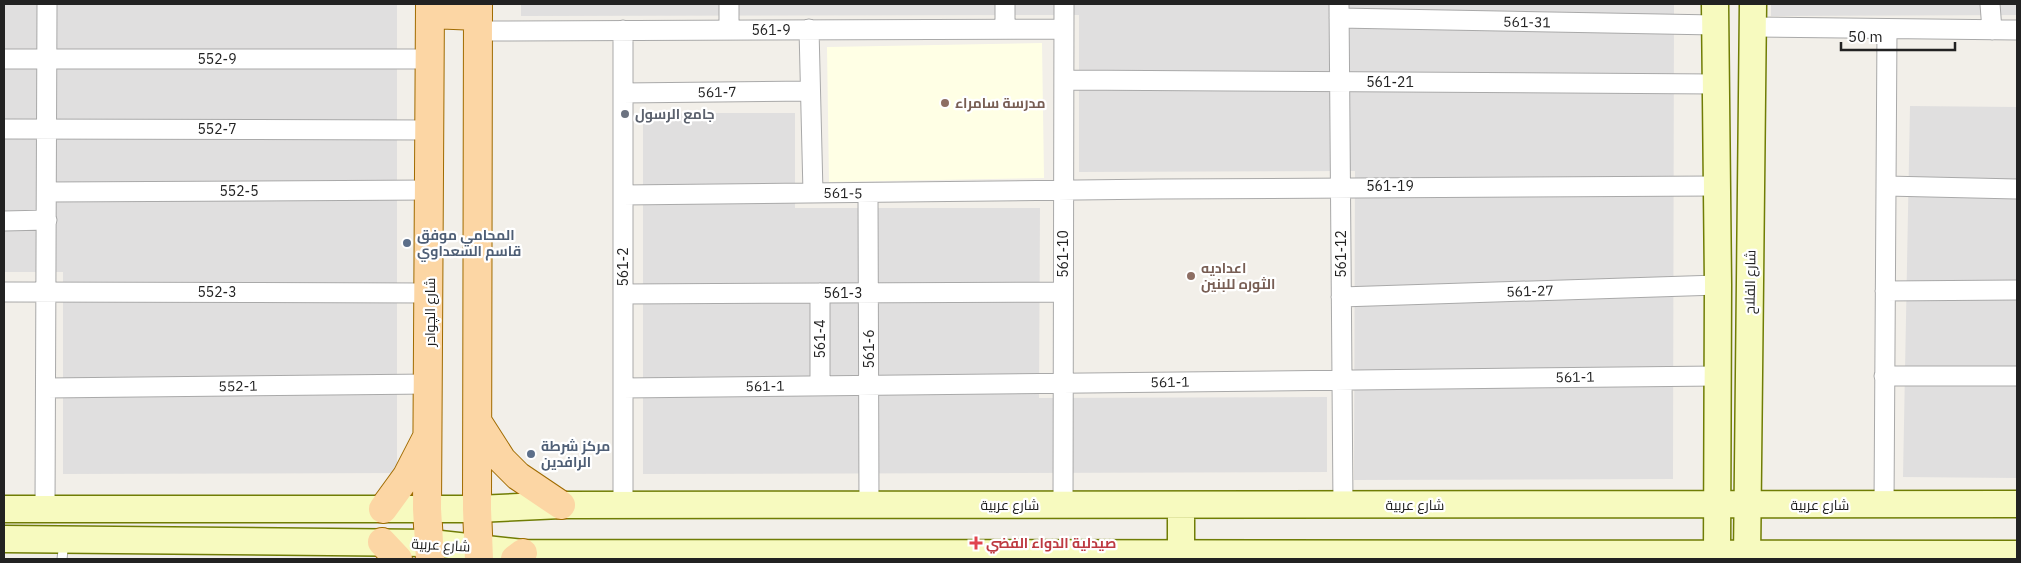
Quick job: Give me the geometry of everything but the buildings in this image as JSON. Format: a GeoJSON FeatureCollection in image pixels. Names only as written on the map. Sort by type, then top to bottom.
{"type":"FeatureCollection","features":[{"type":"Feature","properties":{"kind":"main road"},"geometry":{"type":"LineString","coordinates":[[430,9],[478,17],[477,509],[480,553]]}},
{"type":"Feature","properties":{"kind":"main road","name":"شارع الچوادر"},"geometry":{"type":"LineString","coordinates":[[430,9],[430,434],[428,509],[430,551]]}},
{"type":"Feature","properties":{"kind":"main road"},"geometry":{"type":"LineString","coordinates":[[1715,14],[1718,285],[1717,556]]}},
{"type":"Feature","properties":{"kind":"main road","name":"شارع الفلاح"},"geometry":{"type":"LineString","coordinates":[[1747,556],[1753,15]]}},
{"type":"Feature","properties":{"kind":"main road"},"geometry":{"type":"LineString","coordinates":[[478,424],[502,460],[518,476],[561,505]]}},
{"type":"Feature","properties":{"kind":"main road"},"geometry":{"type":"LineString","coordinates":[[383,509],[407,476],[430,434]]}},
{"type":"Feature","properties":{"kind":"main road"},"geometry":{"type":"LineString","coordinates":[[1665,505],[1693,493],[1710,477],[1718,462]]}},
{"type":"Feature","properties":{"kind":"main road"},"geometry":{"type":"LineString","coordinates":[[1749,463],[1764,483],[1784,500],[1806,504]]}},
{"type":"Feature","properties":{"kind":"main road","name":"شارع عربية"},"geometry":{"type":"LineString","coordinates":[[4,509],[477,509],[561,505],[2017,504]]}},
{"type":"Feature","properties":{"kind":"main road"},"geometry":{"type":"LineString","coordinates":[[1181,505],[1181,553]]}},
{"type":"Feature","properties":{"kind":"main road","name":"شارع عربية"},"geometry":{"type":"LineString","coordinates":[[4,539],[63,549],[430,551],[519,556],[1122,556],[1181,553],[1395,556],[2017,554]]}},
{"type":"Feature","properties":{"kind":"street"},"geometry":{"type":"LineString","coordinates":[[45,509],[47,388],[47,4]]}},
{"type":"Feature","properties":{"kind":"street"},"geometry":{"type":"LineString","coordinates":[[729,4],[729,30]]}},
{"type":"Feature","properties":{"kind":"street"},"geometry":{"type":"LineString","coordinates":[[1005,4],[1005,29]]}},
{"type":"Feature","properties":{"kind":"street","name":"561-10"},"geometry":{"type":"LineString","coordinates":[[1063,505],[1064,4]]}},
{"type":"Feature","properties":{"kind":"street"},"geometry":{"type":"LineString","coordinates":[[1990,4],[1992,30]]}},
{"type":"Feature","properties":{"kind":"street","name":"561-31"},"geometry":{"type":"LineString","coordinates":[[1339,11],[1715,14]]}},
{"type":"Feature","properties":{"kind":"street","name":"561-12"},"geometry":{"type":"LineString","coordinates":[[1339,11],[1342,505]]}},
{"type":"Feature","properties":{"kind":"street"},"geometry":{"type":"LineString","coordinates":[[1753,15],[1887,29],[2017,30]]}},
{"type":"Feature","properties":{"kind":"street","name":"561-9"},"geometry":{"type":"LineString","coordinates":[[478,17],[623,30],[1064,29]]}},
{"type":"Feature","properties":{"kind":"street"},"geometry":{"type":"LineString","coordinates":[[1884,505],[1887,29]]}},
{"type":"Feature","properties":{"kind":"street","name":"561-2"},"geometry":{"type":"LineString","coordinates":[[623,30],[623,505]]}},
{"type":"Feature","properties":{"kind":"street"},"geometry":{"type":"LineString","coordinates":[[809,30],[813,193]]}},
{"type":"Feature","properties":{"kind":"street","name":"552-9"},"geometry":{"type":"LineString","coordinates":[[4,59],[430,59]]}},
{"type":"Feature","properties":{"kind":"street","name":"561-21"},"geometry":{"type":"LineString","coordinates":[[1064,80],[1716,84]]}},
{"type":"Feature","properties":{"kind":"street","name":"561-7"},"geometry":{"type":"LineString","coordinates":[[623,92],[810,91]]}},
{"type":"Feature","properties":{"kind":"street","name":"552-7"},"geometry":{"type":"LineString","coordinates":[[4,129],[430,130]]}},
{"type":"Feature","properties":{"kind":"street","name":"561-19"},"geometry":{"type":"LineString","coordinates":[[1063,188],[1716,186]]}},
{"type":"Feature","properties":{"kind":"street"},"geometry":{"type":"LineString","coordinates":[[1886,186],[2017,189]]}},
{"type":"Feature","properties":{"kind":"street","name":"561-5"},"geometry":{"type":"LineString","coordinates":[[623,195],[868,194],[1063,188]]}},
{"type":"Feature","properties":{"kind":"street","name":"552-5"},"geometry":{"type":"LineString","coordinates":[[47,192],[430,190]]}},
{"type":"Feature","properties":{"kind":"street","name":"561-6"},"geometry":{"type":"LineString","coordinates":[[868,194],[869,505]]}},
{"type":"Feature","properties":{"kind":"street"},"geometry":{"type":"LineString","coordinates":[[4,221],[47,220]]}},
{"type":"Feature","properties":{"kind":"street","name":"561-27"},"geometry":{"type":"LineString","coordinates":[[1341,297],[1718,285]]}},
{"type":"Feature","properties":{"kind":"street"},"geometry":{"type":"LineString","coordinates":[[1885,291],[2017,290]]}},
{"type":"Feature","properties":{"kind":"street","name":"552-3"},"geometry":{"type":"LineString","coordinates":[[4,292],[430,293]]}},
{"type":"Feature","properties":{"kind":"street","name":"561-3"},"geometry":{"type":"LineString","coordinates":[[623,294],[1063,292]]}},
{"type":"Feature","properties":{"kind":"street","name":"561-4"},"geometry":{"type":"LineString","coordinates":[[820,293],[820,386]]}},
{"type":"Feature","properties":{"kind":"street","name":"561-1"},"geometry":{"type":"LineString","coordinates":[[623,388],[1717,376]]}},
{"type":"Feature","properties":{"kind":"street"},"geometry":{"type":"LineString","coordinates":[[1884,376],[2017,376]]}},
{"type":"Feature","properties":{"kind":"street","name":"552-1"},"geometry":{"type":"LineString","coordinates":[[47,388],[430,384]]}},
{"type":"Feature","properties":{"kind":"shaded area"},"geometry":{"type":"Polygon","coordinates":[[[4,4],[397,4],[397,473],[63,474],[63,272],[4,272],[4,4]]]}},
{"type":"Feature","properties":{"kind":"shaded area"},"geometry":{"type":"Polygon","coordinates":[[[521,4],[1674,4],[1673,479],[1354,480],[1355,171],[1079,172],[1079,15],[521,16],[521,4]]]}},
{"type":"Feature","properties":{"kind":"shaded area"},"geometry":{"type":"Polygon","coordinates":[[[1771,4],[2017,4],[2017,15],[1771,16],[1771,4]]]}},
{"type":"Feature","properties":{"kind":"shaded area"},"geometry":{"type":"Polygon","coordinates":[[[1042,43],[1044,178],[829,182],[827,47],[1042,43]]]}},
{"type":"Feature","properties":{"kind":"shaded area"},"geometry":{"type":"Polygon","coordinates":[[[1910,106],[2017,107],[2017,478],[1903,477],[1910,106]]]}},
{"type":"Feature","properties":{"kind":"shaded area"},"geometry":{"type":"Polygon","coordinates":[[[643,113],[795,113],[795,208],[1040,208],[1039,398],[1327,397],[1327,472],[643,474],[643,113]]]}},
{"type":"Feature","properties":{"kind":"place","name":"مدرسة سامراء"},"geometry":{"type":"Point","coordinates":[945,103]}},
{"type":"Feature","properties":{"kind":"place","name":"جامع الرسول"},"geometry":{"type":"Point","coordinates":[625,114]}},
{"type":"Feature","properties":{"kind":"place","name":"المحامي موفق قاسم السعداوي"},"geometry":{"type":"Point","coordinates":[407,243]}},
{"type":"Feature","properties":{"kind":"place","name":"اعداديه الثوره للبنين"},"geometry":{"type":"Point","coordinates":[1191,276]}},
{"type":"Feature","properties":{"kind":"place","name":"مركز شرطة الرافدين"},"geometry":{"type":"Point","coordinates":[531,454]}},
{"type":"Feature","properties":{"kind":"place","name":"صيدلية الدواء الفضي"},"geometry":{"type":"Point","coordinates":[976,543]}}]}
